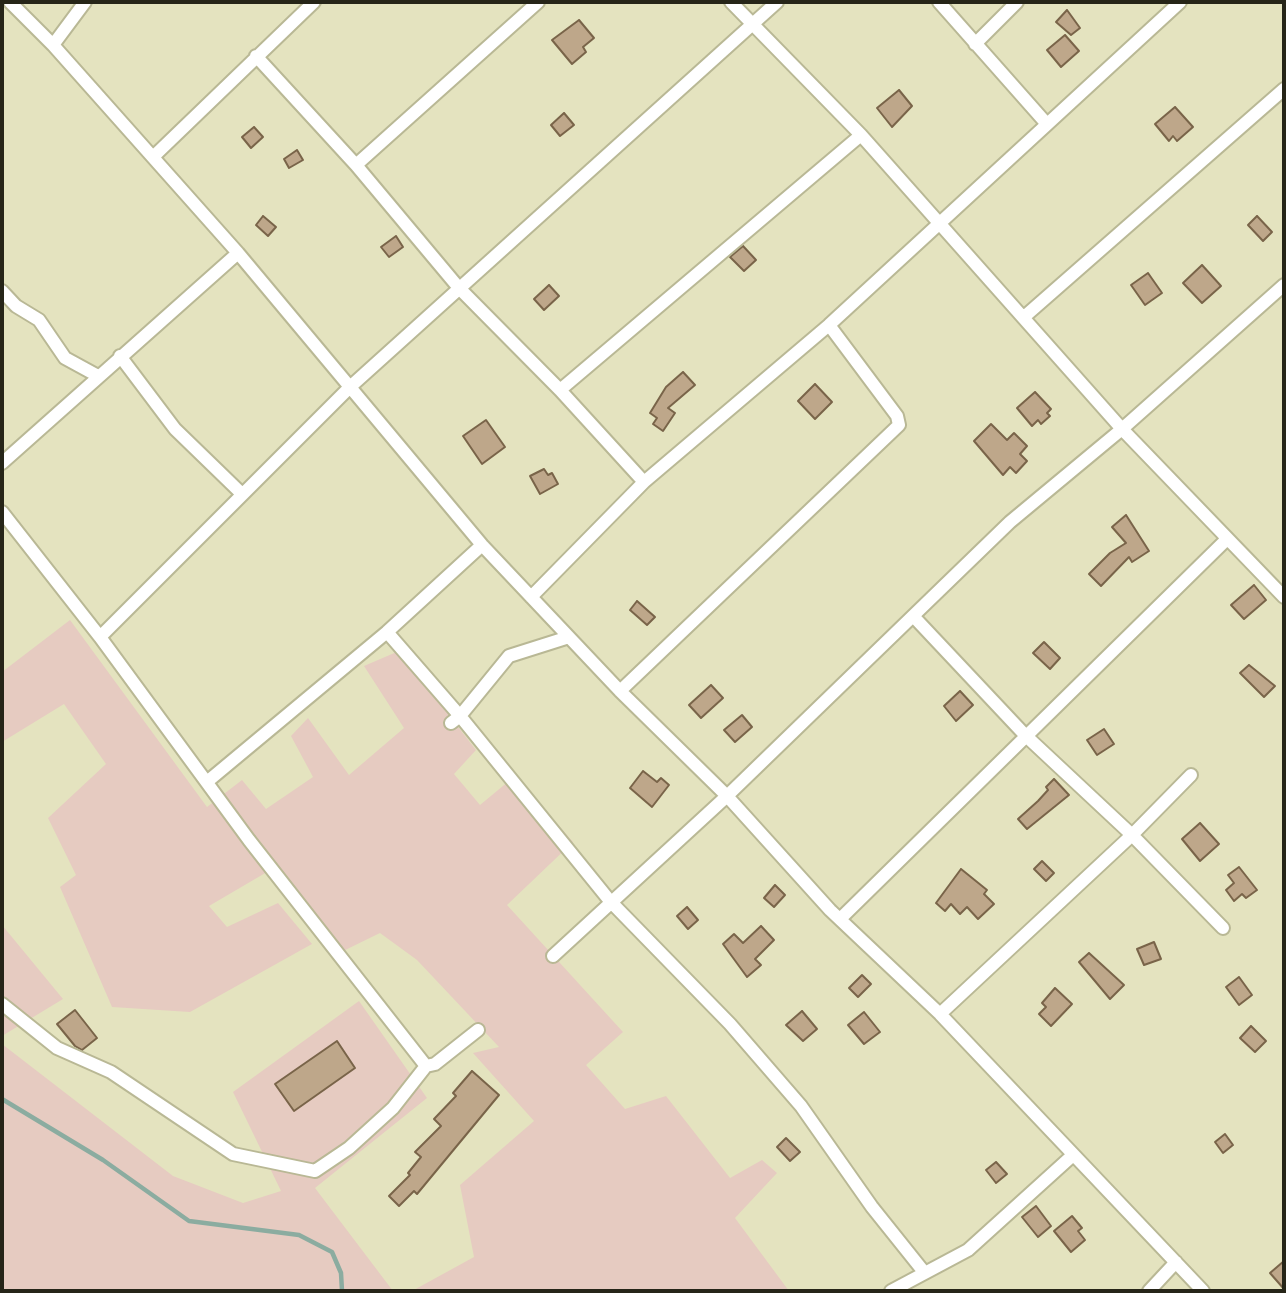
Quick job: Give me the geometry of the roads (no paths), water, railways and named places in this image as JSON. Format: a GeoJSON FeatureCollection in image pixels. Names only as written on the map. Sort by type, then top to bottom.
{"type":"FeatureCollection","features":[{"type":"Feature","properties":{"kind":"street"},"geometry":{"type":"LineString","coordinates":[[10,2],[53,45],[238,253],[482,545],[620,691],[727,796],[840,919],[940,1014],[1203,1291]]}},
{"type":"Feature","properties":{"kind":"street"},"geometry":{"type":"LineString","coordinates":[[53,45],[85,2]]}},
{"type":"Feature","properties":{"kind":"street"},"geometry":{"type":"LineString","coordinates":[[153,158],[314,2]]}},
{"type":"Feature","properties":{"kind":"street"},"geometry":{"type":"LineString","coordinates":[[356,165],[537,2]]}},
{"type":"Feature","properties":{"kind":"street"},"geometry":{"type":"LineString","coordinates":[[731,2],[861,135],[1122,429],[1284,597]]}},
{"type":"Feature","properties":{"kind":"street"},"geometry":{"type":"LineString","coordinates":[[100,637],[350,387],[777,2]]}},
{"type":"Feature","properties":{"kind":"street"},"geometry":{"type":"LineString","coordinates":[[939,2],[1046,123]]}},
{"type":"Feature","properties":{"kind":"street"},"geometry":{"type":"LineString","coordinates":[[975,44],[1017,2]]}},
{"type":"Feature","properties":{"kind":"street"},"geometry":{"type":"LineString","coordinates":[[531,597],[644,482],[830,325],[1180,2]]}},
{"type":"Feature","properties":{"kind":"street"},"geometry":{"type":"LineString","coordinates":[[256,57],[356,165],[459,288],[560,390],[644,482]]}},
{"type":"Feature","properties":{"kind":"street"},"geometry":{"type":"LineString","coordinates":[[1024,317],[1284,89]]}},
{"type":"Feature","properties":{"kind":"street"},"geometry":{"type":"LineString","coordinates":[[560,390],[861,135]]}},
{"type":"Feature","properties":{"kind":"street"},"geometry":{"type":"LineString","coordinates":[[2,463],[238,253]]}},
{"type":"Feature","properties":{"kind":"street"},"geometry":{"type":"LineString","coordinates":[[553,956],[727,796],[1010,522],[1122,429],[1284,285]]}},
{"type":"Feature","properties":{"kind":"street"},"geometry":{"type":"LineString","coordinates":[[2,291],[16,306],[39,320],[65,358],[98,376]]}},
{"type":"Feature","properties":{"kind":"street"},"geometry":{"type":"LineString","coordinates":[[620,691],[899,425],[897,416],[830,325]]}},
{"type":"Feature","properties":{"kind":"street"},"geometry":{"type":"LineString","coordinates":[[120,356],[175,429],[242,494]]}},
{"type":"Feature","properties":{"kind":"street"},"geometry":{"type":"LineString","coordinates":[[2,512],[100,637],[249,840],[426,1066]]}},
{"type":"Feature","properties":{"kind":"street"},"geometry":{"type":"LineString","coordinates":[[840,919],[1227,539]]}},
{"type":"Feature","properties":{"kind":"street"},"geometry":{"type":"LineString","coordinates":[[208,781],[387,632],[482,545]]}},
{"type":"Feature","properties":{"kind":"street"},"geometry":{"type":"LineString","coordinates":[[914,617],[1025,735],[1132,835],[1223,928]]}},
{"type":"Feature","properties":{"kind":"street"},"geometry":{"type":"LineString","coordinates":[[387,632],[456,719],[610,901],[730,1024],[801,1106],[872,1207],[924,1272]]}},
{"type":"Feature","properties":{"kind":"street"},"geometry":{"type":"LineString","coordinates":[[456,719],[509,656],[569,637]]}},
{"type":"Feature","properties":{"kind":"street"},"geometry":{"type":"LineString","coordinates":[[940,1014],[1132,835],[1191,775]]}},
{"type":"Feature","properties":{"kind":"street"},"geometry":{"type":"LineString","coordinates":[[2,1004],[57,1048],[111,1072],[233,1154],[315,1171],[349,1148],[394,1108],[426,1066],[435,1064],[478,1030]]}},
{"type":"Feature","properties":{"kind":"street"},"geometry":{"type":"LineString","coordinates":[[891,1291],[968,1250],[1073,1155]]}},
{"type":"Feature","properties":{"kind":"street"},"geometry":{"type":"LineString","coordinates":[[1149,1291],[1176,1262]]}},
{"type":"Feature","properties":{"kind":"waterway"},"geometry":{"type":"LineString","coordinates":[[2,1099],[103,1160],[189,1221],[299,1235],[332,1252],[341,1273],[342,1291]]}}]}
